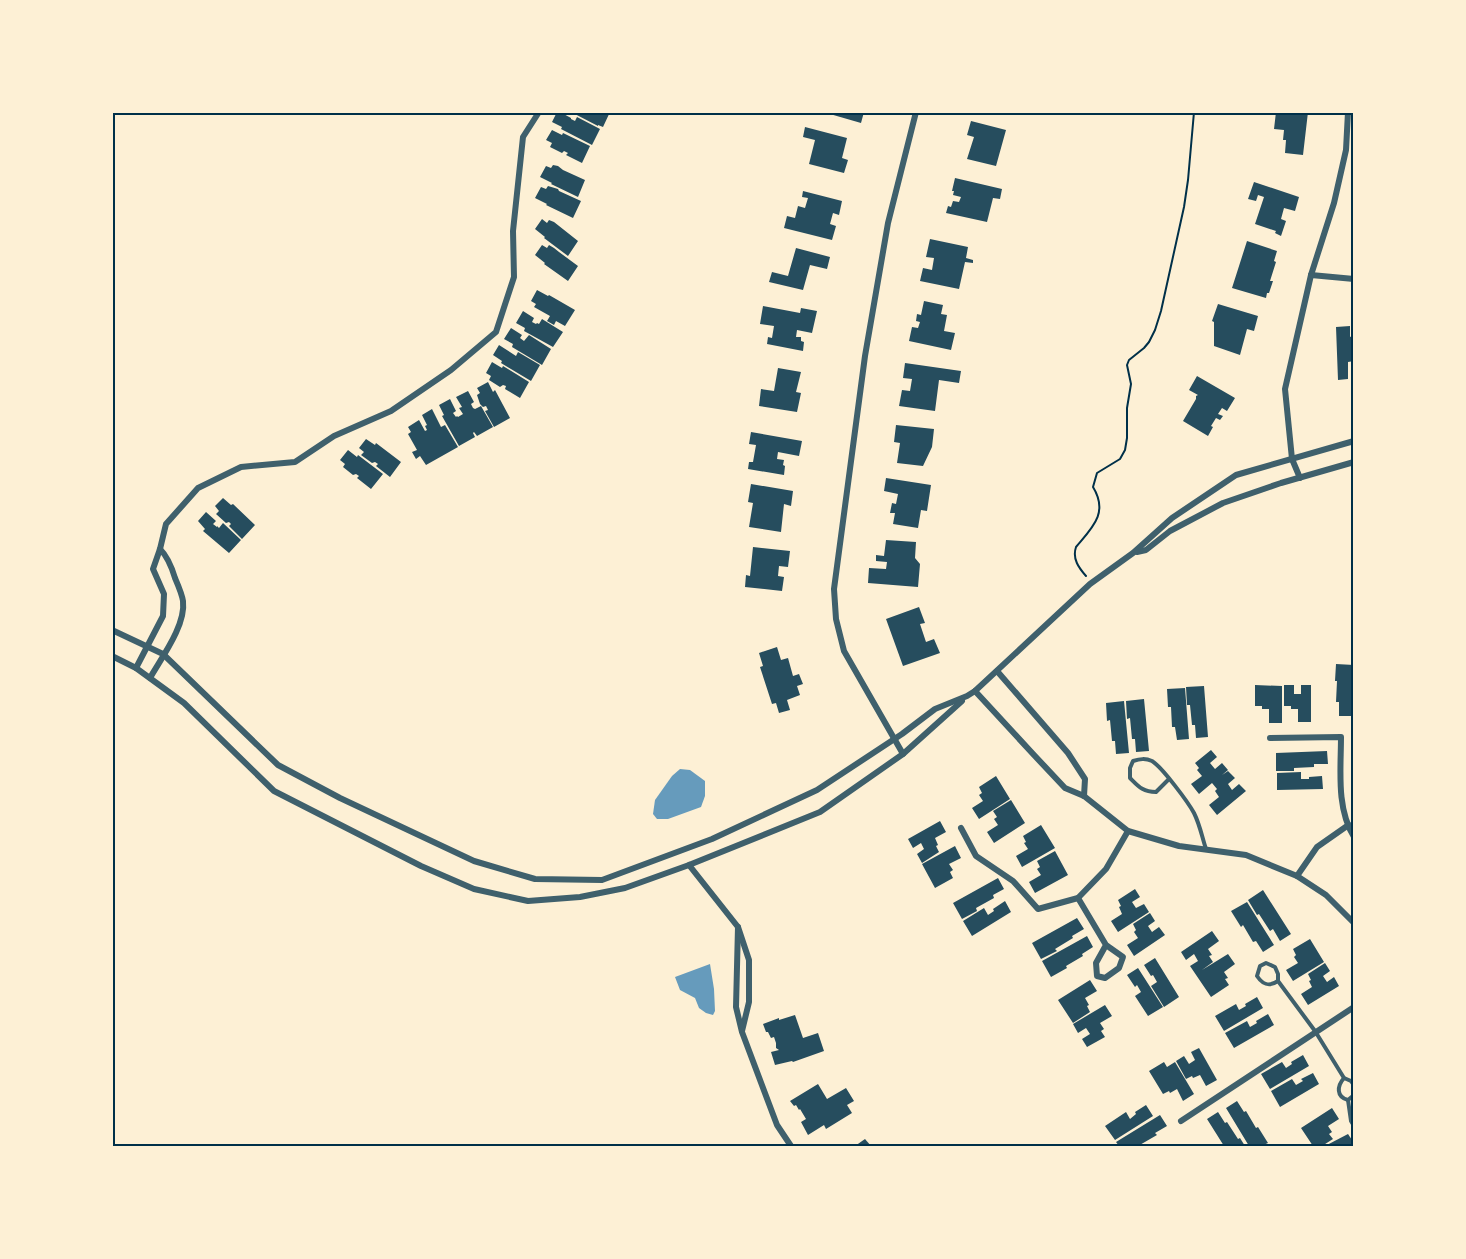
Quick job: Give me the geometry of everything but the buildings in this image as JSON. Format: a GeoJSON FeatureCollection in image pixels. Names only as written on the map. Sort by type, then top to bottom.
{"type":"FeatureCollection","features":[{"type":"Feature","properties":{"kind":"street"},"geometry":{"type":"LineString","coordinates":[[136,668],[163,616],[164,594],[153,569],[166,524],[198,488],[241,467],[294,462],[334,436],[391,411],[452,370],[496,332],[514,277],[513,231],[523,137],[539,112]]}},
{"type":"Feature","properties":{"kind":"street"},"geometry":{"type":"LineString","coordinates":[[903,754],[844,651],[836,620],[834,589],[865,356],[888,223],[916,112]]}},
{"type":"Feature","properties":{"kind":"street"},"geometry":{"type":"LineString","coordinates":[[1300,478],[1293,459],[1285,389],[1311,275],[1334,203],[1346,150],[1348,112]]}},
{"type":"Feature","properties":{"kind":"street"},"geometry":{"type":"LineString","coordinates":[[1311,275],[1353,279]]}},
{"type":"Feature","properties":{"kind":"street"},"geometry":{"type":"LineString","coordinates":[[112,630],[163,654],[278,765],[340,798],[474,861],[535,879],[602,880],[712,839],[817,790],[894,740],[935,709],[975,691],[1092,582],[1133,553],[1172,518],[1236,475],[1353,441]]}},
{"type":"Feature","properties":{"kind":"street"},"geometry":{"type":"LineString","coordinates":[[1133,553],[1146,549],[1170,531],[1223,503],[1353,462]]}},
{"type":"Feature","properties":{"kind":"street"},"geometry":{"type":"LineString","coordinates":[[150,678],[182,620],[183,601],[165,554],[160,549]]}},
{"type":"Feature","properties":{"kind":"street"},"geometry":{"type":"LineString","coordinates":[[112,656],[136,668],[184,703],[274,791],[421,866],[474,889],[528,901],[580,897],[625,888],[820,812],[903,754],[967,696]]}},
{"type":"Feature","properties":{"kind":"street"},"geometry":{"type":"LineString","coordinates":[[997,670],[1068,753],[1085,779],[1084,796]]}},
{"type":"Feature","properties":{"kind":"street"},"geometry":{"type":"LineString","coordinates":[[975,691],[1065,788],[1084,796],[1128,831],[1179,846],[1246,855],[1297,876],[1326,895],[1353,923]]}},
{"type":"Feature","properties":{"kind":"street"},"geometry":{"type":"LineString","coordinates":[[1270,738],[1341,737],[1341,791],[1353,837]]}},
{"type":"Feature","properties":{"kind":"street"},"geometry":{"type":"LineString","coordinates":[[1297,876],[1317,848],[1350,826]]}},
{"type":"Feature","properties":{"kind":"street"},"geometry":{"type":"LineString","coordinates":[[961,828],[976,856],[1013,881],[1038,909],[1078,898],[1106,868],[1128,831]]}},
{"type":"Feature","properties":{"kind":"street"},"geometry":{"type":"LineString","coordinates":[[688,865],[738,927],[749,960],[749,1002],[742,1032]]}},
{"type":"Feature","properties":{"kind":"street"},"geometry":{"type":"LineString","coordinates":[[1078,898],[1106,945],[1123,957],[1119,968],[1105,978],[1097,976],[1095,963],[1106,945]]}},
{"type":"Feature","properties":{"kind":"street"},"geometry":{"type":"LineString","coordinates":[[738,927],[736,1007],[742,1032],[777,1125],[791,1146]]}},
{"type":"Feature","properties":{"kind":"street"},"geometry":{"type":"LineString","coordinates":[[1181,1121],[1353,1007]]}},
{"type":"Feature","properties":{"kind":"lane"},"geometry":{"type":"LineString","coordinates":[[1169,779],[1156,792],[1147,792],[1131,778],[1130,768],[1134,761],[1143,759],[1153,762],[1169,779],[1193,811],[1206,849]]}},
{"type":"Feature","properties":{"kind":"lane"},"geometry":{"type":"LineString","coordinates":[[1278,981],[1268,985],[1260,981],[1257,976],[1260,966],[1266,963],[1275,967],[1278,981],[1315,1031],[1344,1078],[1351,1081],[1353,1085]]}},
{"type":"Feature","properties":{"kind":"lane"},"geometry":{"type":"LineString","coordinates":[[1344,1078],[1340,1082],[1339,1093],[1340,1097],[1348,1100]]}},
{"type":"Feature","properties":{"kind":"lane"},"geometry":{"type":"LineString","coordinates":[[1348,1100],[1353,1095]]}},
{"type":"Feature","properties":{"kind":"lane"},"geometry":{"type":"LineString","coordinates":[[1348,1100],[1353,1126]]}},
{"type":"Feature","properties":{"kind":"path"},"geometry":{"type":"LineString","coordinates":[[1092,582],[1076,563],[1074,553],[1076,547],[1097,521],[1098,495],[1093,487],[1097,473],[1120,459],[1125,450],[1127,408],[1131,384],[1127,364],[1149,342],[1161,310],[1182,216],[1188,180],[1194,112]]}},
{"type":"Feature","properties":{"kind":"water"},"geometry":{"type":"Polygon","coordinates":[[[680,769],[690,770],[705,781],[705,796],[701,807],[668,819],[657,819],[653,814],[655,800],[672,776],[680,769]]]}},
{"type":"Feature","properties":{"kind":"water"},"geometry":{"type":"Polygon","coordinates":[[[710,964],[714,989],[715,1011],[713,1015],[699,1008],[695,998],[680,990],[675,977],[710,964]]]}}]}
